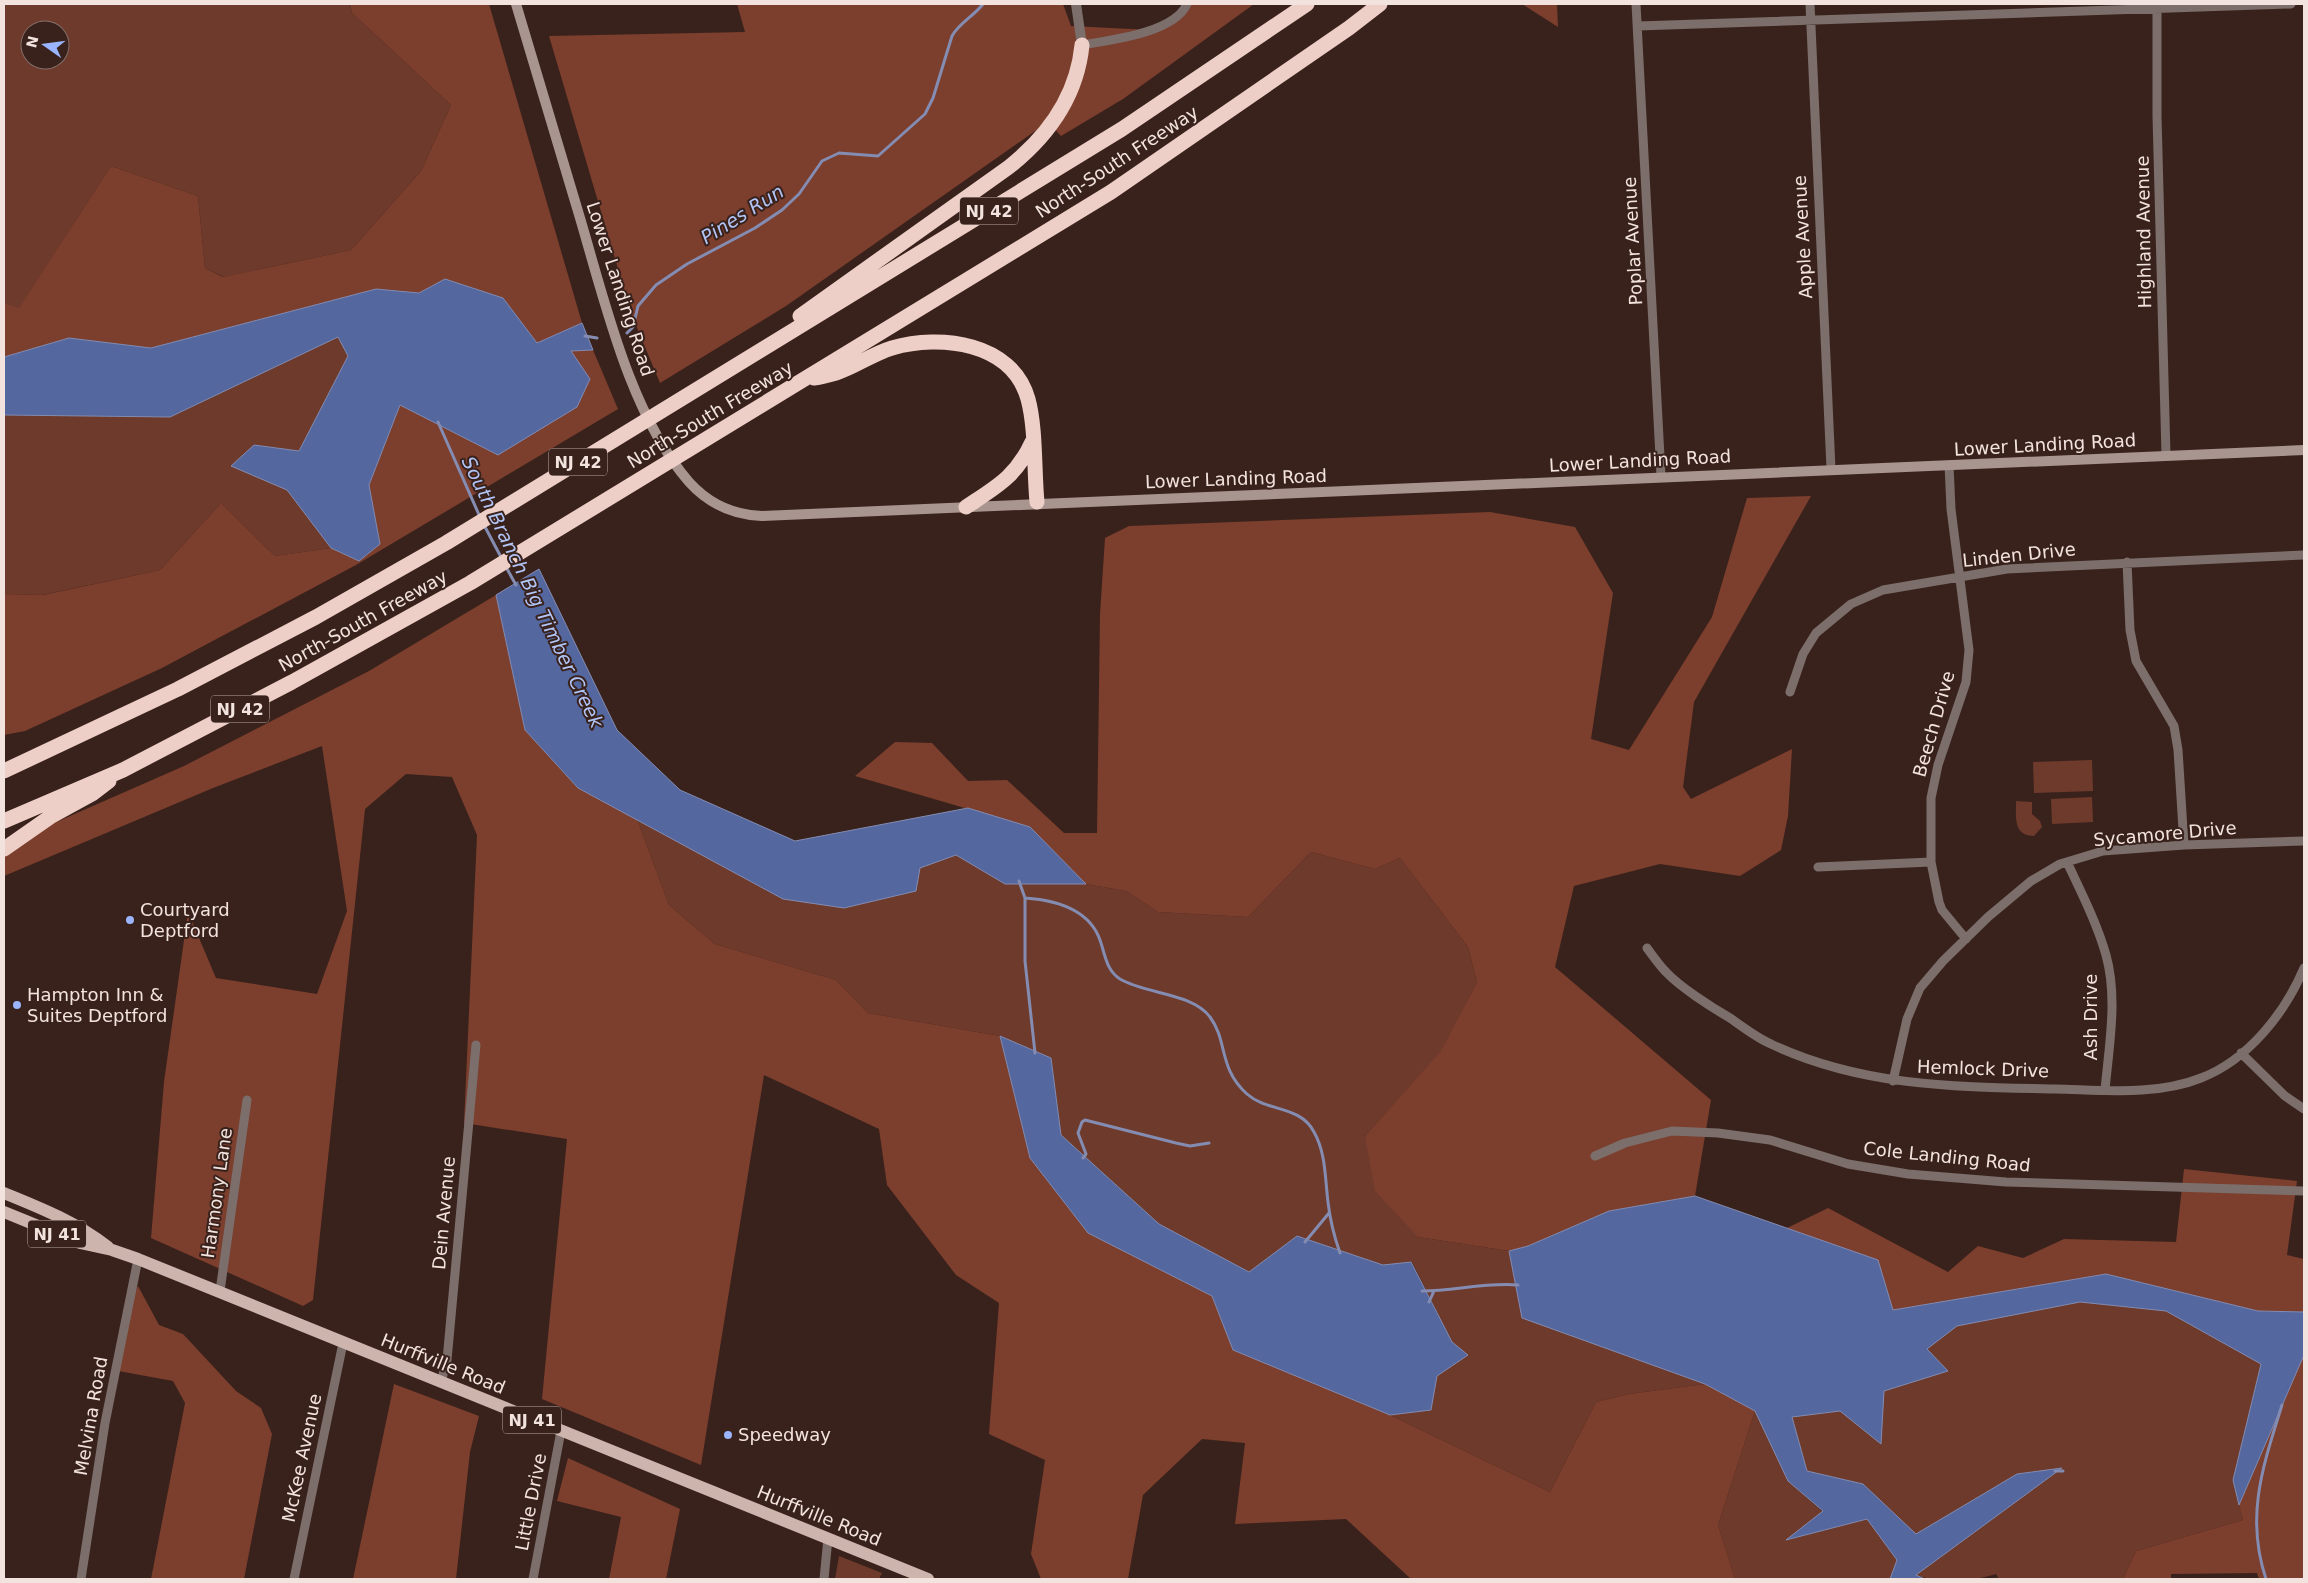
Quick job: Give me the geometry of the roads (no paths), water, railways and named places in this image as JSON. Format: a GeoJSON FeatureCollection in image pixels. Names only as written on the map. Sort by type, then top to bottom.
{"type":"FeatureCollection","features":[{"type":"Feature","properties":{"kind":"highway","name":"North-South Freeway"},"geometry":{"type":"LineString","coordinates":[[4,772],[178,690],[316,617],[446,542],[639,426],[1122,129],[1307,4]]}},
{"type":"Feature","properties":{"kind":"highway","name":"North-South Freeway"},"geometry":{"type":"LineString","coordinates":[[4,821],[123,770],[292,682],[470,583],[1110,192],[1349,28],[1380,4]]}},
{"type":"Feature","properties":{"kind":"highway"},"geometry":{"type":"LineString","coordinates":[[758,352],[821,300],[928,226],[1032,148],[1067,100],[1076,79],[1082,45]]}},
{"type":"Feature","properties":{"kind":"highway"},"geometry":{"type":"LineString","coordinates":[[800,382],[838,373],[864,359],[900,346],[936,342],[964,344],[993,356],[1009,369],[1020,382],[1030,408],[1037,502]]}},
{"type":"Feature","properties":{"kind":"highway"},"geometry":{"type":"LineString","coordinates":[[966,507],[1008,479],[1024,458],[1032,441]]}},
{"type":"Feature","properties":{"kind":"highway"},"geometry":{"type":"LineString","coordinates":[[4,850],[50,817],[92,794],[123,770]]}},
{"type":"Feature","properties":{"kind":"main road","name":"Lower Landing Road"},"geometry":{"type":"LineString","coordinates":[[516,4],[619,344],[636,390],[660,441],[689,482],[710,501],[738,513],[752,516],[966,507],[1037,502],[1327,492],[1661,476],[2304,450]]}},
{"type":"Feature","properties":{"kind":"main road","name":"Hurffville Road"},"geometry":{"type":"LineString","coordinates":[[4,1193],[54,1212],[86,1229],[112,1250]]}},
{"type":"Feature","properties":{"kind":"main road","name":"Hurffville Road"},"geometry":{"type":"LineString","coordinates":[[4,1212],[80,1243],[112,1250],[220,1291],[561,1432],[928,1579]]}},
{"type":"Feature","properties":{"kind":"street"},"geometry":{"type":"LineString","coordinates":[[1076,4],[1082,45],[1120,38],[1163,26],[1184,12],[1187,4]]}},
{"type":"Feature","properties":{"kind":"street","name":"Poplar Avenue"},"geometry":{"type":"LineString","coordinates":[[1636,4],[1661,476]]}},
{"type":"Feature","properties":{"kind":"street","name":"Apple Avenue"},"geometry":{"type":"LineString","coordinates":[[1810,4],[1831,469]]}},
{"type":"Feature","properties":{"kind":"street"},"geometry":{"type":"LineString","coordinates":[[1638,26],[2291,4]]}},
{"type":"Feature","properties":{"kind":"street","name":"Highland Avenue"},"geometry":{"type":"LineString","coordinates":[[2157,9],[2166,455]]}},
{"type":"Feature","properties":{"kind":"street","name":"Beech Drive"},"geometry":{"type":"LineString","coordinates":[[1949,465],[1968,658],[1966,682],[1938,766],[1931,798],[1931,862],[1942,910],[1966,939]]}},
{"type":"Feature","properties":{"kind":"street","name":"Linden Drive"},"geometry":{"type":"LineString","coordinates":[[1790,692],[1803,654],[1816,633],[1851,604],[1883,590],[2007,569],[2304,555]]}},
{"type":"Feature","properties":{"kind":"street"},"geometry":{"type":"LineString","coordinates":[[2127,562],[2130,630],[2136,661],[2174,726],[2184,845]]}},
{"type":"Feature","properties":{"kind":"street","name":"Sycamore Drive"},"geometry":{"type":"LineString","coordinates":[[1966,939],[1988,917],[2031,882],[2067,862],[2103,851],[2184,845],[2304,841]]}},
{"type":"Feature","properties":{"kind":"street"},"geometry":{"type":"LineString","coordinates":[[1818,867],[1931,862]]}},
{"type":"Feature","properties":{"kind":"street","name":"Ash Drive"},"geometry":{"type":"LineString","coordinates":[[2067,862],[2106,956],[2111,988],[2111,1023],[2106,1090]]}},
{"type":"Feature","properties":{"kind":"street"},"geometry":{"type":"LineString","coordinates":[[1893,1081],[1907,1019],[1920,988],[1966,939]]}},
{"type":"Feature","properties":{"kind":"street","name":"Hemlock Drive"},"geometry":{"type":"LineString","coordinates":[[1647,948],[1667,973],[1720,1012],[1769,1044],[1834,1068],[1893,1081],[1945,1086],[2106,1090],[2179,1086],[2203,1078],[2241,1053],[2276,1019],[2304,968]]}},
{"type":"Feature","properties":{"kind":"street","name":"Dein Avenue"},"geometry":{"type":"LineString","coordinates":[[441,1382],[447,1360],[476,1045]]}},
{"type":"Feature","properties":{"kind":"street"},"geometry":{"type":"LineString","coordinates":[[2241,1053],[2285,1096],[2304,1108]]}},
{"type":"Feature","properties":{"kind":"street","name":"Harmony Lane"},"geometry":{"type":"LineString","coordinates":[[220,1291],[247,1100]]}},
{"type":"Feature","properties":{"kind":"street","name":"Cole Landing Road"},"geometry":{"type":"LineString","coordinates":[[1595,1156],[1625,1142],[1672,1132],[1718,1133],[1770,1140],[1848,1164],[1908,1174],[2006,1182],[2304,1191]]}},
{"type":"Feature","properties":{"kind":"street","name":"Melvina Road"},"geometry":{"type":"LineString","coordinates":[[81,1579],[105,1423],[138,1259]]}},
{"type":"Feature","properties":{"kind":"street","name":"McKee Avenue"},"geometry":{"type":"LineString","coordinates":[[294,1579],[343,1343]]}},
{"type":"Feature","properties":{"kind":"street","name":"Little Drive"},"geometry":{"type":"LineString","coordinates":[[533,1579],[561,1432]]}},
{"type":"Feature","properties":{"kind":"street"},"geometry":{"type":"LineString","coordinates":[[824,1579],[828,1538]]}},
{"type":"Feature","properties":{"kind":"water"},"geometry":{"type":"Polygon","coordinates":[[[445,279],[503,298],[537,343],[582,323],[593,350],[571,351],[590,379],[577,407],[498,455],[400,405],[369,485],[380,544],[359,561],[331,548],[287,490],[231,466],[254,445],[299,451],[348,356],[338,337],[170,417],[4,415],[4,357],[69,338],[151,348],[376,289],[419,293],[445,279]]]}},
{"type":"Feature","properties":{"kind":"water"},"geometry":{"type":"Polygon","coordinates":[[[539,569],[617,730],[680,790],[795,841],[968,808],[1030,827],[1086,884],[1005,884],[956,855],[920,868],[916,891],[844,908],[783,899],[578,788],[525,730],[496,595],[539,569]]]}},
{"type":"Feature","properties":{"kind":"water"},"geometry":{"type":"Polygon","coordinates":[[[1000,1036],[1051,1058],[1061,1135],[1159,1224],[1249,1272],[1297,1236],[1383,1265],[1411,1262],[1452,1342],[1468,1355],[1437,1376],[1431,1410],[1390,1415],[1233,1350],[1212,1296],[1088,1233],[1030,1158],[1000,1036]]]}},
{"type":"Feature","properties":{"kind":"water"},"geometry":{"type":"Polygon","coordinates":[[[1695,1196],[1878,1260],[1893,1310],[2106,1274],[2258,1311],[2304,1312],[2304,1355],[2239,1505],[2233,1480],[2261,1364],[2166,1311],[2080,1302],[1957,1326],[1927,1349],[1948,1371],[1884,1391],[1881,1444],[1840,1411],[1792,1417],[1807,1471],[1863,1484],[1916,1534],[2017,1474],[2062,1468],[1916,1575],[1925,1579],[1890,1579],[1897,1560],[1867,1519],[1786,1540],[1823,1511],[1788,1481],[1755,1411],[1705,1384],[1522,1318],[1509,1251],[1528,1246],[1609,1211],[1695,1196]]]}},
{"type":"Feature","properties":{"kind":"waterway","name":"Pines Run"},"geometry":{"type":"LineString","coordinates":[[627,333],[633,327],[638,306],[656,285],[687,264],[755,228],[782,210],[799,194],[822,161],[839,153],[878,156],[925,114],[933,98],[952,36],[983,4]]}},
{"type":"Feature","properties":{"kind":"waterway","name":"Pines Run"},"geometry":{"type":"LineString","coordinates":[[585,336],[597,338]]}},
{"type":"Feature","properties":{"kind":"waterway","name":"South Branch Big Timber Creek"},"geometry":{"type":"LineString","coordinates":[[438,422],[480,517]]}},
{"type":"Feature","properties":{"kind":"waterway","name":"South Branch Big Timber Creek"},"geometry":{"type":"LineString","coordinates":[[484,525],[502,559]]}},
{"type":"Feature","properties":{"kind":"waterway","name":"South Branch Big Timber Creek"},"geometry":{"type":"LineString","coordinates":[[506,567],[516,585]]}},
{"type":"Feature","properties":{"kind":"waterway","name":"South Branch Big Timber Creek"},"geometry":{"type":"LineString","coordinates":[[1019,881],[1025,898],[1025,961],[1035,1053]]}},
{"type":"Feature","properties":{"kind":"waterway"},"geometry":{"type":"LineString","coordinates":[[1025,898],[1059,904],[1069,908],[1088,921],[1095,929],[1109,966],[1120,979],[1142,988],[1181,998],[1202,1009],[1216,1026],[1227,1065],[1238,1084],[1247,1094],[1264,1104],[1292,1113],[1308,1123],[1321,1149],[1330,1215],[1340,1253]]}},
{"type":"Feature","properties":{"kind":"waterway"},"geometry":{"type":"LineString","coordinates":[[1083,1158],[1086,1154],[1078,1133],[1082,1122],[1085,1120],[1190,1146],[1209,1143]]}},
{"type":"Feature","properties":{"kind":"waterway"},"geometry":{"type":"LineString","coordinates":[[1305,1242],[1329,1213]]}},
{"type":"Feature","properties":{"kind":"waterway","name":"South Branch Big Timber Creek"},"geometry":{"type":"LineString","coordinates":[[1422,1291],[1506,1284],[1518,1285]]}},
{"type":"Feature","properties":{"kind":"waterway","name":"South Branch Big Timber Creek"},"geometry":{"type":"LineString","coordinates":[[1429,1302],[1434,1291]]}},
{"type":"Feature","properties":{"kind":"waterway","name":"South Branch Big Timber Creek"},"geometry":{"type":"LineString","coordinates":[[2266,1579],[2257,1534],[2257,1512],[2263,1470],[2282,1405]]}},
{"type":"Feature","properties":{"kind":"waterway"},"geometry":{"type":"LineString","coordinates":[[2055,1471],[2063,1471]]}},
{"type":"Feature","properties":{"kind":"place","name":"Courtyard Deptford"},"geometry":{"type":"Point","coordinates":[130,920]}},
{"type":"Feature","properties":{"kind":"place","name":"Hampton Inn & Suites Deptford"},"geometry":{"type":"Point","coordinates":[17,1005]}},
{"type":"Feature","properties":{"kind":"place","name":"Speedway"},"geometry":{"type":"Point","coordinates":[728,1435]}}]}
